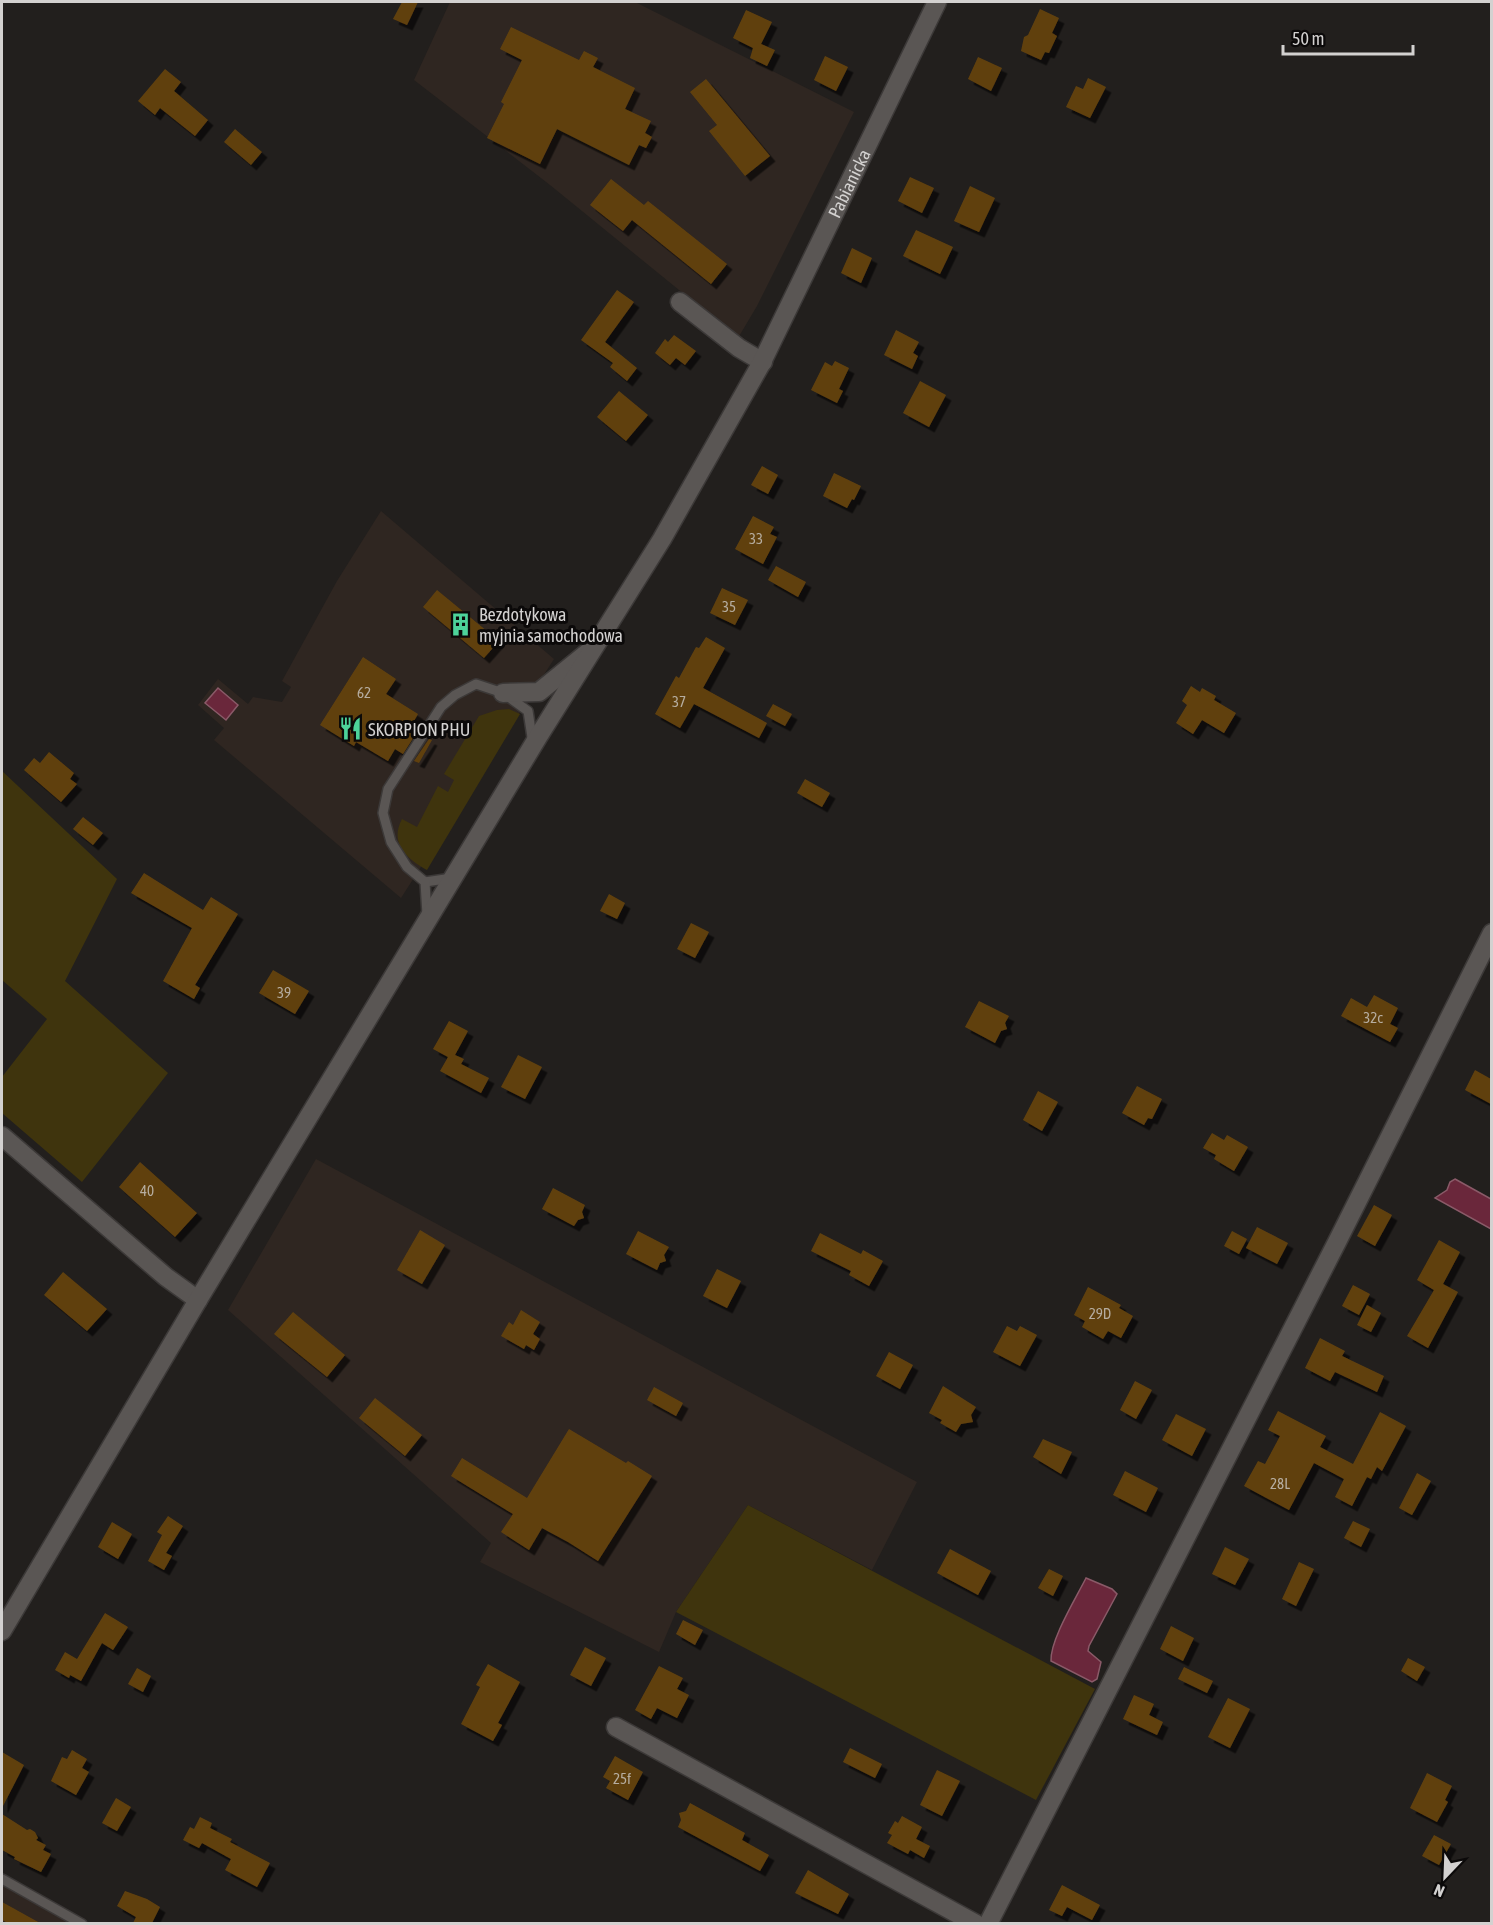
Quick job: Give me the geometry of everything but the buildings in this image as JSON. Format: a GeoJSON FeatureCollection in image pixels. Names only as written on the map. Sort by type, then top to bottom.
{"type":"FeatureCollection","features":[{"type":"Feature","properties":{"kind":"street","name":"Pabianicka"},"geometry":{"type":"LineString","coordinates":[[2,1631],[198,1300],[533,746],[662,539],[762,363],[938,2]]}},
{"type":"Feature","properties":{"kind":"street"},"geometry":{"type":"LineString","coordinates":[[680,302],[762,363]]}},
{"type":"Feature","properties":{"kind":"street"},"geometry":{"type":"LineString","coordinates":[[503,693],[539,692],[593,648]]}},
{"type":"Feature","properties":{"kind":"street"},"geometry":{"type":"LineString","coordinates":[[988,1923],[1337,1242],[1491,933]]}},
{"type":"Feature","properties":{"kind":"street"},"geometry":{"type":"LineString","coordinates":[[2,1136],[166,1277],[198,1300]]}},
{"type":"Feature","properties":{"kind":"street"},"geometry":{"type":"LineString","coordinates":[[616,1727],[975,1923]]}},
{"type":"Feature","properties":{"kind":"lane"},"geometry":{"type":"LineString","coordinates":[[428,921],[425,882],[407,867],[391,842],[383,813],[388,789],[441,707],[455,695],[476,684],[503,693],[528,711],[533,746]]}},
{"type":"Feature","properties":{"kind":"lane"},"geometry":{"type":"LineString","coordinates":[[425,882],[454,878]]}},
{"type":"Feature","properties":{"kind":"lane"},"geometry":{"type":"LineString","coordinates":[[2,1879],[82,1923]]}},
{"type":"Feature","properties":{"kind":"shaded area"},"geometry":{"type":"Polygon","coordinates":[[[450,2],[635,2],[854,112],[757,306],[738,338],[550,185],[414,80],[450,2]]]}},
{"type":"Feature","properties":{"kind":"shaded area"},"geometry":{"type":"Polygon","coordinates":[[[381,511],[554,659],[401,898],[214,740],[224,728],[198,705],[218,679],[248,704],[253,697],[282,702],[291,687],[282,681],[337,581],[381,511]]]}},
{"type":"Feature","properties":{"kind":"shaded area"},"geometry":{"type":"Polygon","coordinates":[[[218,688],[238,705],[226,720],[205,703],[218,688]]]}},
{"type":"Feature","properties":{"kind":"shaded area"},"geometry":{"type":"Polygon","coordinates":[[[509,709],[520,714],[427,870],[413,861],[399,843],[399,828],[402,819],[417,827],[438,786],[448,792],[454,780],[444,774],[479,716],[509,709]]]}},
{"type":"Feature","properties":{"kind":"shaded area"},"geometry":{"type":"Polygon","coordinates":[[[2,771],[117,879],[65,981],[168,1073],[82,1182],[2,1113],[2,1077],[47,1019],[2,980],[2,771]]]}},
{"type":"Feature","properties":{"kind":"shaded area"},"geometry":{"type":"Polygon","coordinates":[[[316,1159],[917,1482],[872,1570],[748,1505],[676,1612],[659,1652],[480,1562],[491,1543],[228,1310],[316,1159]]]}},
{"type":"Feature","properties":{"kind":"shaded area"},"geometry":{"type":"Polygon","coordinates":[[[1455,1179],[1491,1199],[1491,1229],[1435,1198],[1447,1190],[1450,1182],[1455,1179]]]}},
{"type":"Feature","properties":{"kind":"shaded area"},"geometry":{"type":"Polygon","coordinates":[[[748,1505],[1095,1689],[1036,1800],[676,1612],[748,1505]]]}},
{"type":"Feature","properties":{"kind":"shaded area"},"geometry":{"type":"Polygon","coordinates":[[[1086,1578],[1112,1589],[1117,1594],[1089,1646],[1088,1651],[1101,1662],[1097,1679],[1092,1682],[1051,1661],[1059,1631],[1086,1578]]]}},
{"type":"Feature","properties":{"kind":"shaded area"},"geometry":{"type":"Polygon","coordinates":[[[2,1885],[69,1923],[2,1923],[2,1885]]]}},
{"type":"Feature","properties":{"kind":"place","name":"Bezdotykowa myjnia samochodowa"},"geometry":{"type":"Point","coordinates":[461,624]}},
{"type":"Feature","properties":{"kind":"place","name":"SKORPION PHU"},"geometry":{"type":"Point","coordinates":[350,729]}}]}
